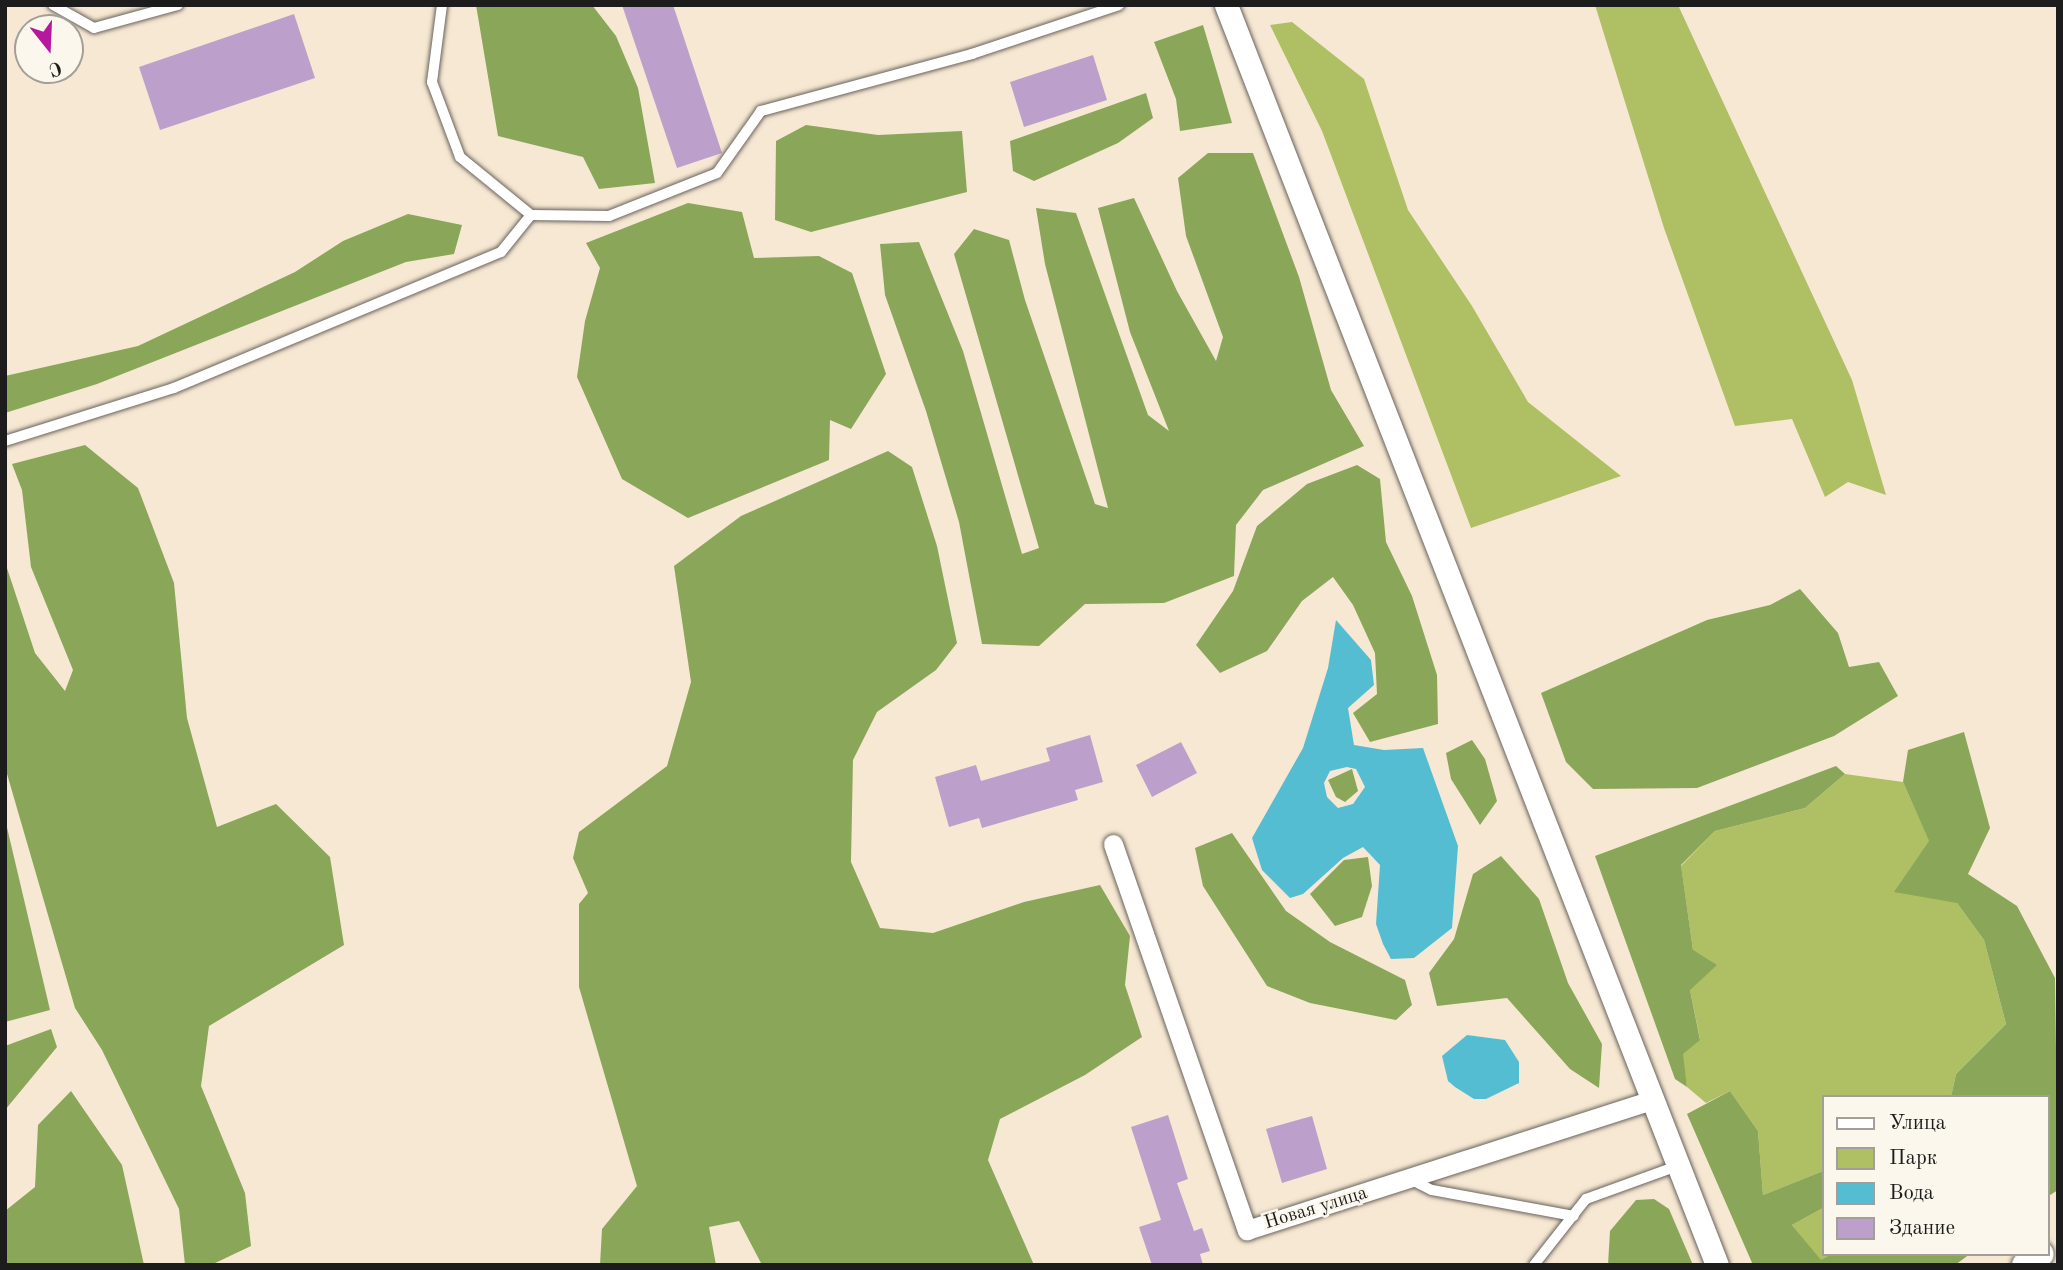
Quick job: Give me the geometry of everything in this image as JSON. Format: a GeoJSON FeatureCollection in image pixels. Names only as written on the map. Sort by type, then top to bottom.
{"type":"FeatureCollection","features":[{"type":"Feature","properties":{"kind":"street"},"geometry":{"type":"LineString","coordinates":[[1226,5],[1717,1265]]}},
{"type":"Feature","properties":{"kind":"street","name":"Новая улица"},"geometry":{"type":"LineString","coordinates":[[1114,844],[1247,1230],[1411,1180],[1653,1100]]}},
{"type":"Feature","properties":{"kind":"lane"},"geometry":{"type":"LineString","coordinates":[[53,5],[94,28],[178,5]]}},
{"type":"Feature","properties":{"kind":"lane"},"geometry":{"type":"LineString","coordinates":[[442,5],[432,82],[460,157],[531,215],[609,216],[717,173],[761,111],[972,54],[1119,5]]}},
{"type":"Feature","properties":{"kind":"lane"},"geometry":{"type":"LineString","coordinates":[[5,441],[174,388],[501,251],[531,215]]}},
{"type":"Feature","properties":{"kind":"lane"},"geometry":{"type":"LineString","coordinates":[[1534,1265],[1586,1199],[1678,1166]]}},
{"type":"Feature","properties":{"kind":"lane"},"geometry":{"type":"LineString","coordinates":[[1411,1180],[1432,1190],[1574,1216]]}},
{"type":"Feature","properties":{"kind":"green space"},"geometry":{"type":"Polygon","coordinates":[[[476,5],[592,5],[616,36],[638,88],[655,183],[599,189],[583,157],[498,136],[476,5]]]}},
{"type":"Feature","properties":{"kind":"green space"},"geometry":{"type":"Polygon","coordinates":[[[1595,5],[1678,5],[1852,380],[1886,495],[1848,482],[1825,497],[1792,419],[1735,426],[1664,228],[1595,5]]]}},
{"type":"Feature","properties":{"kind":"green space"},"geometry":{"type":"Polygon","coordinates":[[[1292,22],[1364,79],[1408,210],[1472,306],[1528,402],[1621,476],[1471,528],[1322,131],[1270,25],[1292,22]]]}},
{"type":"Feature","properties":{"kind":"green space"},"geometry":{"type":"Polygon","coordinates":[[[1203,25],[1232,123],[1180,131],[1176,99],[1154,42],[1203,25]]]}},
{"type":"Feature","properties":{"kind":"green space"},"geometry":{"type":"Polygon","coordinates":[[[1146,93],[1153,118],[1118,143],[1034,181],[1013,171],[1010,141],[1146,93]]]}},
{"type":"Feature","properties":{"kind":"green space"},"geometry":{"type":"Polygon","coordinates":[[[806,125],[878,135],[962,131],[967,192],[811,232],[775,220],[776,141],[806,125]]]}},
{"type":"Feature","properties":{"kind":"green space"},"geometry":{"type":"Polygon","coordinates":[[[1208,153],[1253,153],[1299,277],[1331,390],[1364,446],[1263,490],[1236,525],[1234,576],[1164,603],[1085,604],[1039,646],[982,644],[959,522],[926,411],[885,295],[880,244],[919,242],[963,351],[1022,554],[1039,548],[954,254],[974,229],[1009,240],[1025,300],[1095,504],[1108,508],[1045,264],[1036,208],[1076,213],[1148,415],[1169,431],[1130,332],[1098,208],[1134,198],[1177,291],[1216,361],[1223,337],[1186,236],[1178,178],[1208,153]]]}},
{"type":"Feature","properties":{"kind":"green space"},"geometry":{"type":"Polygon","coordinates":[[[688,203],[742,212],[754,258],[819,256],[852,273],[886,374],[851,429],[830,420],[829,460],[688,518],[622,479],[577,377],[585,321],[600,268],[586,243],[688,203]]]}},
{"type":"Feature","properties":{"kind":"green space"},"geometry":{"type":"Polygon","coordinates":[[[408,214],[462,225],[454,254],[406,262],[97,384],[5,413],[5,376],[138,346],[295,272],[343,241],[408,214]]]}},
{"type":"Feature","properties":{"kind":"green space"},"geometry":{"type":"Polygon","coordinates":[[[85,445],[138,488],[174,583],[187,718],[217,827],[276,804],[330,857],[344,945],[209,1026],[201,1086],[245,1193],[251,1246],[211,1265],[185,1265],[179,1209],[102,1050],[75,1008],[5,767],[5,562],[35,653],[65,691],[73,670],[31,567],[22,490],[12,464],[85,445]]]}},
{"type":"Feature","properties":{"kind":"green space"},"geometry":{"type":"Polygon","coordinates":[[[888,451],[912,467],[937,546],[957,643],[936,670],[877,712],[853,760],[851,862],[880,928],[933,933],[1024,902],[1100,885],[1130,936],[1125,985],[1142,1037],[1085,1075],[1000,1119],[988,1160],[1034,1265],[762,1265],[739,1221],[709,1227],[716,1265],[600,1265],[602,1229],[637,1186],[579,987],[579,904],[588,893],[573,858],[579,832],[667,766],[691,682],[674,566],[741,516],[888,451]]]}},
{"type":"Feature","properties":{"kind":"green space"},"geometry":{"type":"Polygon","coordinates":[[[1357,465],[1380,479],[1386,542],[1412,596],[1437,675],[1438,724],[1370,742],[1353,713],[1377,694],[1375,653],[1353,605],[1333,577],[1302,601],[1267,651],[1220,673],[1196,645],[1233,591],[1257,526],[1307,484],[1357,465]]]}},
{"type":"Feature","properties":{"kind":"green space"},"geometry":{"type":"Polygon","coordinates":[[[1800,589],[1838,633],[1849,667],[1879,662],[1898,696],[1834,736],[1697,788],[1593,789],[1566,762],[1541,693],[1707,620],[1770,605],[1800,589]]]}},
{"type":"Feature","properties":{"kind":"green space"},"geometry":{"type":"Polygon","coordinates":[[[1964,732],[1990,828],[1968,874],[2017,906],[2055,978],[2058,1190],[2049,1196],[2049,1095],[1951,1095],[1956,1074],[2006,1024],[1984,940],[1957,903],[1894,892],[1929,841],[1903,782],[1908,750],[1964,732]]]}},
{"type":"Feature","properties":{"kind":"green space"},"geometry":{"type":"Polygon","coordinates":[[[1472,740],[1485,759],[1497,801],[1480,825],[1451,779],[1446,753],[1472,740]]]}},
{"type":"Feature","properties":{"kind":"green space"},"geometry":{"type":"Polygon","coordinates":[[[1836,766],[1845,774],[1805,808],[1715,831],[1681,865],[1693,950],[1717,965],[1690,990],[1700,1040],[1683,1054],[1687,1087],[1675,1079],[1595,856],[1836,766]]]}},
{"type":"Feature","properties":{"kind":"green space"},"geometry":{"type":"Polygon","coordinates":[[[1352,769],[1358,791],[1345,802],[1336,797],[1328,780],[1352,769]]]}},
{"type":"Feature","properties":{"kind":"green space"},"geometry":{"type":"Polygon","coordinates":[[[1845,774],[1903,782],[1957,903],[1984,940],[2006,1024],[1956,1074],[1951,1095],[1822,1095],[1822,1171],[1763,1195],[1758,1131],[1730,1091],[1706,1103],[1687,1087],[1682,1054],[1700,1039],[1690,990],[1693,950],[1681,866],[1715,831],[1805,808],[1845,774]]]}},
{"type":"Feature","properties":{"kind":"green space"},"geometry":{"type":"Polygon","coordinates":[[[5,819],[50,1010],[5,1022],[5,819]]]}},
{"type":"Feature","properties":{"kind":"green space"},"geometry":{"type":"Polygon","coordinates":[[[1232,833],[1286,911],[1330,942],[1405,980],[1412,1005],[1396,1020],[1310,1003],[1267,986],[1203,886],[1195,848],[1232,833]]]}},
{"type":"Feature","properties":{"kind":"green space"},"geometry":{"type":"Polygon","coordinates":[[[1501,856],[1539,899],[1568,983],[1602,1044],[1599,1088],[1570,1069],[1507,998],[1437,1006],[1429,973],[1454,939],[1473,874],[1501,856]]]}},
{"type":"Feature","properties":{"kind":"green space"},"geometry":{"type":"Polygon","coordinates":[[[1368,857],[1372,886],[1362,917],[1335,926],[1310,894],[1344,860],[1368,857]]]}},
{"type":"Feature","properties":{"kind":"green space"},"geometry":{"type":"Polygon","coordinates":[[[51,1029],[57,1047],[5,1110],[5,1046],[51,1029]]]}},
{"type":"Feature","properties":{"kind":"green space"},"geometry":{"type":"Polygon","coordinates":[[[71,1091],[122,1165],[144,1265],[5,1265],[5,1211],[35,1187],[38,1125],[71,1091]]]}},
{"type":"Feature","properties":{"kind":"green space"},"geometry":{"type":"Polygon","coordinates":[[[1730,1091],[1758,1131],[1763,1195],[1822,1171],[1822,1209],[1792,1225],[1821,1260],[1828,1256],[1967,1256],[1955,1265],[1753,1265],[1687,1114],[1730,1091]]]}},
{"type":"Feature","properties":{"kind":"green space"},"geometry":{"type":"Polygon","coordinates":[[[1654,1199],[1669,1209],[1693,1265],[1608,1265],[1610,1231],[1636,1200],[1654,1199]]]}},
{"type":"Feature","properties":{"kind":"green space"},"geometry":{"type":"Polygon","coordinates":[[[1822,1209],[1822,1256],[1829,1256],[1821,1261],[1792,1225],[1822,1209]]]}},
{"type":"Feature","properties":{"kind":"water"},"geometry":{"type":"Polygon","coordinates":[[[1336,620],[1371,660],[1374,685],[1348,708],[1354,745],[1384,750],[1423,748],[1458,846],[1452,928],[1414,958],[1391,959],[1383,944],[1376,924],[1380,865],[1363,847],[1343,858],[1303,894],[1290,898],[1262,870],[1252,838],[1303,748],[1328,668],[1336,620]],[[1347,767],[1330,771],[1324,783],[1327,797],[1338,808],[1353,804],[1365,787],[1356,769],[1347,767]]]}},
{"type":"Feature","properties":{"kind":"water"},"geometry":{"type":"Polygon","coordinates":[[[1467,1035],[1505,1040],[1519,1062],[1519,1083],[1486,1099],[1474,1099],[1448,1081],[1442,1056],[1467,1035]]]}},
{"type":"Feature","properties":{"kind":"building"},"geometry":{"type":"Polygon","coordinates":[[[622,5],[673,5],[722,153],[677,168],[622,5]]]}},
{"type":"Feature","properties":{"kind":"building"},"geometry":{"type":"Polygon","coordinates":[[[294,14],[315,78],[160,130],[139,67],[294,14]]]}},
{"type":"Feature","properties":{"kind":"building"},"geometry":{"type":"Polygon","coordinates":[[[1093,55],[1107,100],[1024,127],[1010,82],[1093,55]]]}},
{"type":"Feature","properties":{"kind":"building"},"geometry":{"type":"Polygon","coordinates":[[[1090,735],[1103,782],[1075,790],[1078,800],[982,828],[979,818],[949,827],[935,777],[976,765],[981,781],[1050,761],[1046,748],[1090,735]]]}},
{"type":"Feature","properties":{"kind":"building"},"geometry":{"type":"Polygon","coordinates":[[[1181,742],[1197,773],[1152,797],[1136,765],[1181,742]]]}},
{"type":"Feature","properties":{"kind":"building"},"geometry":{"type":"Polygon","coordinates":[[[1168,1115],[1188,1179],[1177,1183],[1194,1231],[1202,1228],[1210,1251],[1200,1254],[1203,1265],[1152,1265],[1139,1227],[1161,1220],[1131,1127],[1168,1115]]]}},
{"type":"Feature","properties":{"kind":"building"},"geometry":{"type":"Polygon","coordinates":[[[1312,1116],[1327,1169],[1282,1183],[1266,1129],[1312,1116]]]}}]}
